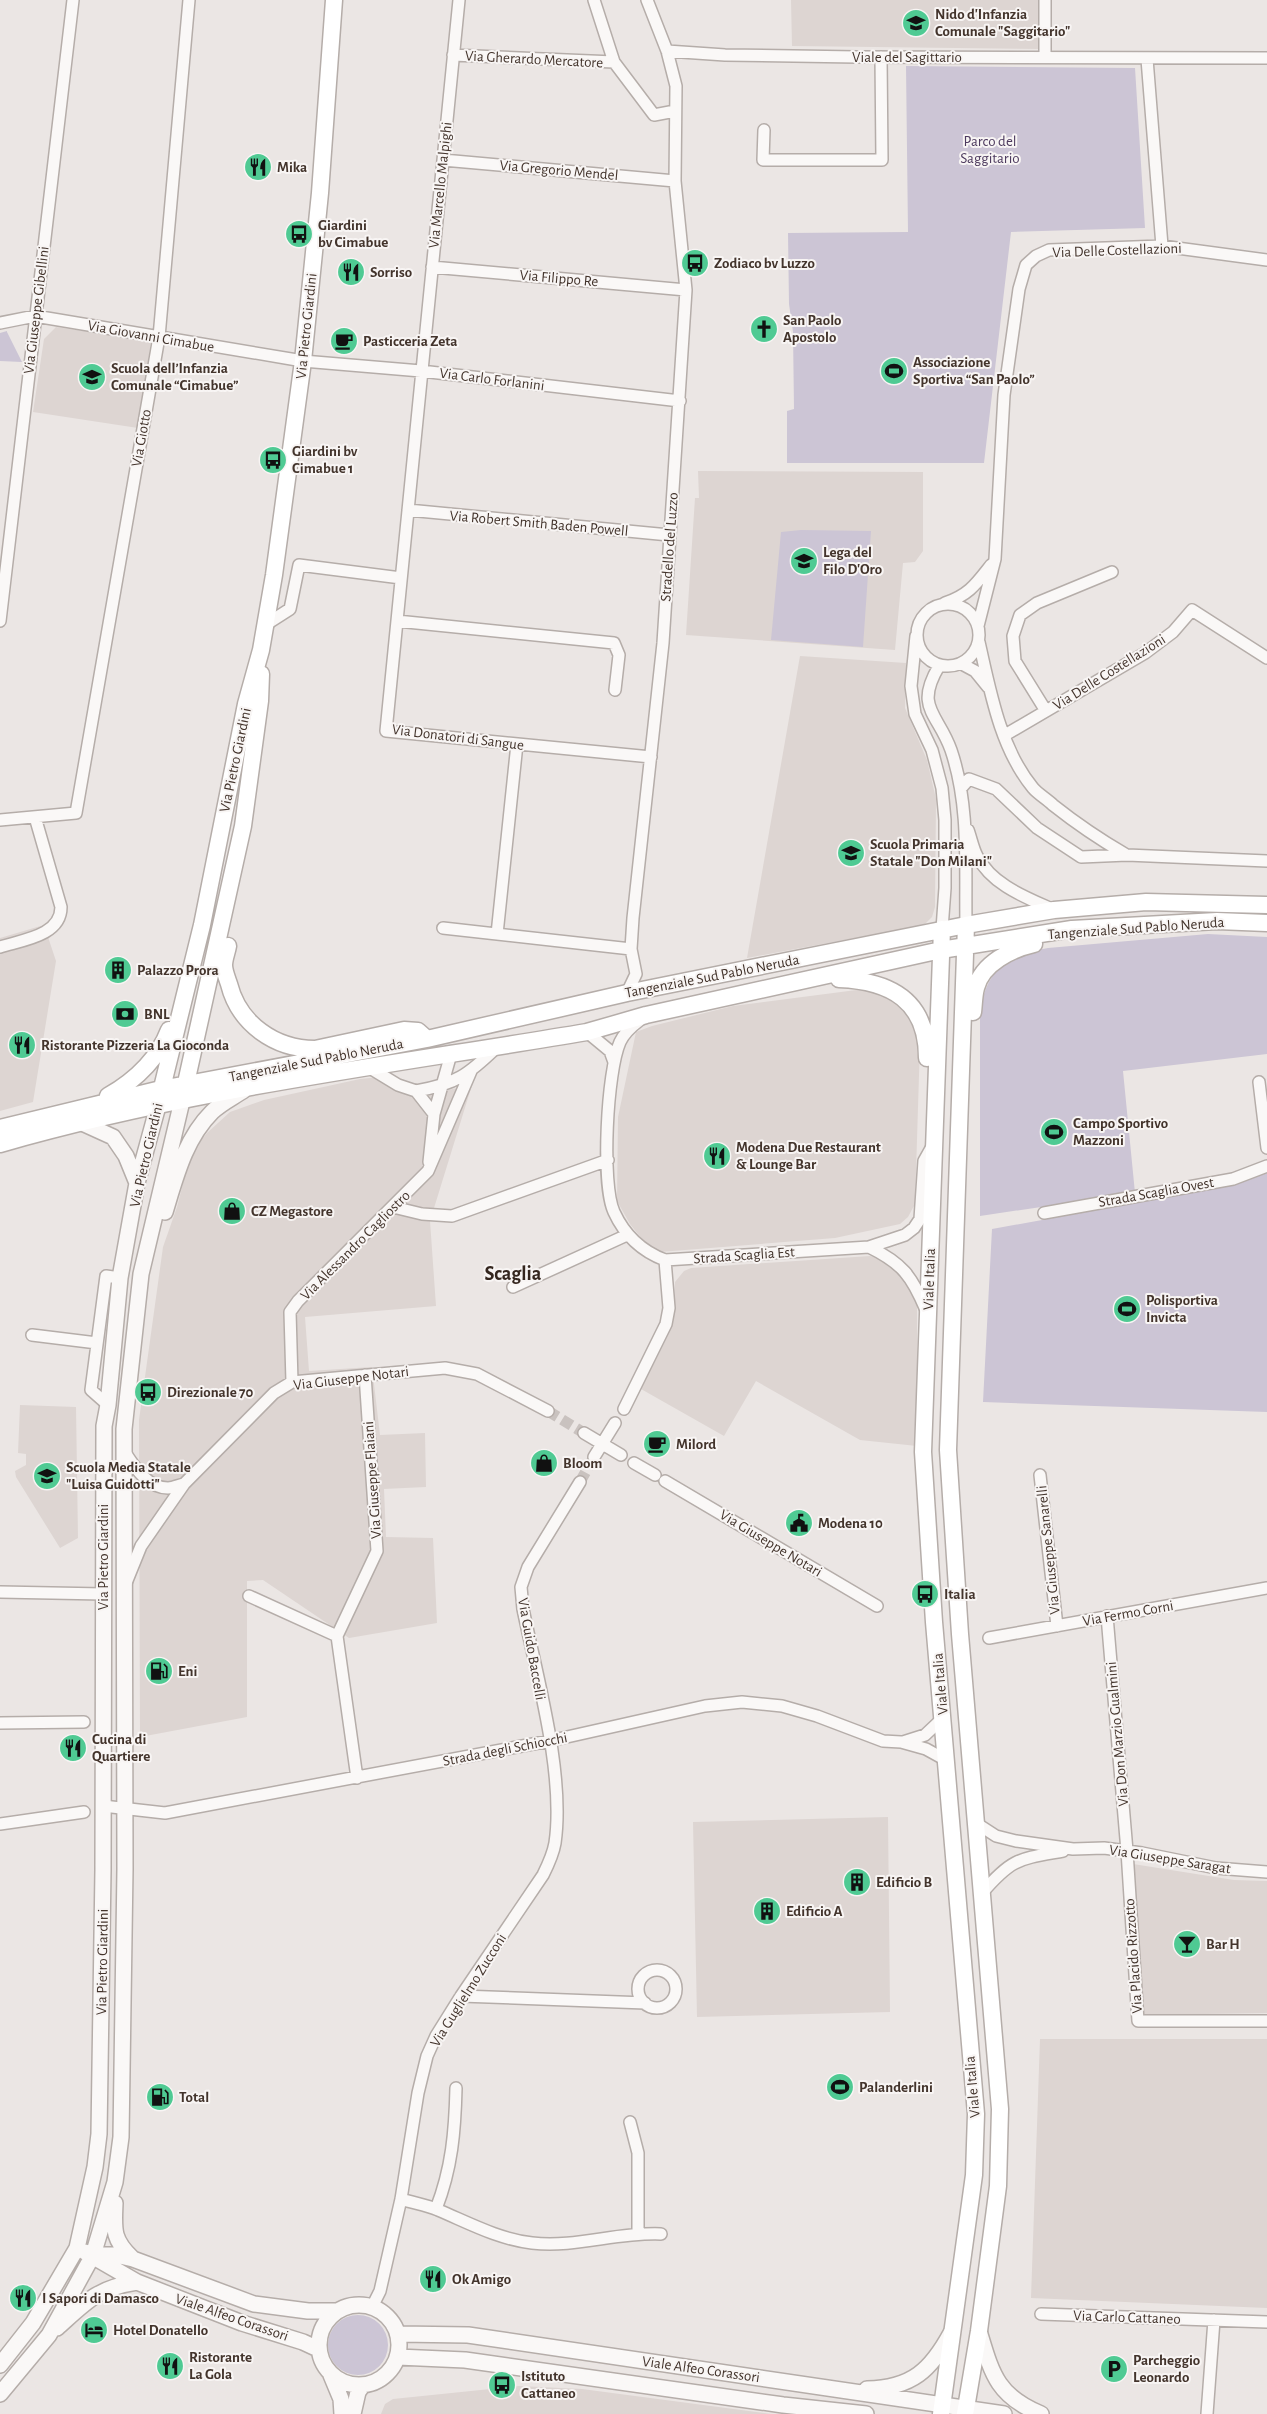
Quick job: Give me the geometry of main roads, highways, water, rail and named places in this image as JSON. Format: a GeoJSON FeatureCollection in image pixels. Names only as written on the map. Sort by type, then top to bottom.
{"type":"FeatureCollection","features":[{"type":"Feature","properties":{"kind":"main road","name":"Via Pietro Giardini"},"geometry":{"type":"LineString","coordinates":[[158,1106],[202,925],[246,704],[261,650],[274,575],[303,361],[320,193],[334,0]]}},
{"type":"Feature","properties":{"kind":"main road","name":"Via Pietro Giardini"},"geometry":{"type":"LineString","coordinates":[[182,1101],[243,826],[260,701],[261,650]]}},
{"type":"Feature","properties":{"kind":"main road"},"geometry":{"type":"LineString","coordinates":[[243,826],[244,864],[224,966],[231,992],[250,1022],[276,1042],[302,1049],[315,1049],[404,1030],[418,1031],[427,1039]]}},
{"type":"Feature","properties":{"kind":"main road","name":"Tangenziale Sud Pablo Neruda"},"geometry":{"type":"LineString","coordinates":[[0,1128],[161,1088],[427,1039],[627,993],[942,929],[1054,910],[1146,902],[1267,905]]}},
{"type":"Feature","properties":{"kind":"main road","name":"Tangenziale Sud Pablo Neruda"},"geometry":{"type":"LineString","coordinates":[[0,1144],[80,1122],[182,1101],[587,1032],[646,1015],[941,950],[1072,929],[1218,921],[1267,923]]}},
{"type":"Feature","properties":{"kind":"main road"},"geometry":{"type":"LineString","coordinates":[[88,1106],[129,1083],[164,1043],[178,1008],[186,965],[202,925]]}},
{"type":"Feature","properties":{"kind":"main road"},"geometry":{"type":"LineString","coordinates":[[959,1143],[966,925]]}},
{"type":"Feature","properties":{"kind":"main road","name":"Viale Italia"},"geometry":{"type":"LineString","coordinates":[[942,929],[934,1102],[923,1452],[946,1760],[976,2114],[974,2175],[942,2410]]}},
{"type":"Feature","properties":{"kind":"main road"},"geometry":{"type":"LineString","coordinates":[[959,1143],[970,1086],[976,986],[989,967],[1004,955],[1020,947],[1043,942],[1072,929]]}},
{"type":"Feature","properties":{"kind":"main road"},"geometry":{"type":"LineString","coordinates":[[814,978],[870,982],[884,986],[910,1004],[924,1030],[927,1042],[927,1087],[934,1102]]}},
{"type":"Feature","properties":{"kind":"main road"},"geometry":{"type":"LineString","coordinates":[[451,1054],[462,1041],[551,1020],[573,1011],[584,1003]]}},
{"type":"Feature","properties":{"kind":"main road","name":"Viale Italia"},"geometry":{"type":"LineString","coordinates":[[959,1143],[948,1450],[960,1634],[1000,2109],[998,2186],[979,2331],[965,2411]]}},
{"type":"Feature","properties":{"kind":"tunnel"},"geometry":{"type":"LineString","coordinates":[[548,1411],[584,1433]]}},
{"type":"Feature","properties":{"kind":"tunnel"},"geometry":{"type":"LineString","coordinates":[[580,1482],[594,1457]]}},
{"type":"Feature","properties":{"kind":"place","name":"Nido d'Infanzia Comunale \"Saggitario\""},"geometry":{"type":"Point","coordinates":[916,23]}},
{"type":"Feature","properties":{"kind":"place","name":"Mika"},"geometry":{"type":"Point","coordinates":[258,167]}},
{"type":"Feature","properties":{"kind":"place","name":"Giardini bv Cimabue"},"geometry":{"type":"Point","coordinates":[299,234]}},
{"type":"Feature","properties":{"kind":"place","name":"Zodiaco bv Luzzo"},"geometry":{"type":"Point","coordinates":[695,263]}},
{"type":"Feature","properties":{"kind":"place","name":"Sorriso"},"geometry":{"type":"Point","coordinates":[351,272]}},
{"type":"Feature","properties":{"kind":"place","name":"San Paolo Apostolo"},"geometry":{"type":"Point","coordinates":[764,329]}},
{"type":"Feature","properties":{"kind":"place","name":"Pasticceria Zeta"},"geometry":{"type":"Point","coordinates":[344,341]}},
{"type":"Feature","properties":{"kind":"place","name":"Associazione Sportiva “San Paolo”"},"geometry":{"type":"Point","coordinates":[894,371]}},
{"type":"Feature","properties":{"kind":"place","name":"Scuola dell’Infanzia Comunale “Cimabue”"},"geometry":{"type":"Point","coordinates":[92,377]}},
{"type":"Feature","properties":{"kind":"place","name":"Giardini bv Cimabue 1"},"geometry":{"type":"Point","coordinates":[273,460]}},
{"type":"Feature","properties":{"kind":"place","name":"Lega del Filo D'Oro"},"geometry":{"type":"Point","coordinates":[804,561]}},
{"type":"Feature","properties":{"kind":"place","name":"Scuola Primaria Statale \"Don Milani\""},"geometry":{"type":"Point","coordinates":[851,853]}},
{"type":"Feature","properties":{"kind":"place","name":"Palazzo Prora"},"geometry":{"type":"Point","coordinates":[118,970]}},
{"type":"Feature","properties":{"kind":"place","name":"BNL"},"geometry":{"type":"Point","coordinates":[125,1014]}},
{"type":"Feature","properties":{"kind":"place","name":"Ristorante Pizzeria La Gioconda"},"geometry":{"type":"Point","coordinates":[22,1045]}},
{"type":"Feature","properties":{"kind":"place","name":"Campo Sportivo Mazzoni"},"geometry":{"type":"Point","coordinates":[1054,1132]}},
{"type":"Feature","properties":{"kind":"place","name":"Modena Due Restaurant & Lounge Bar"},"geometry":{"type":"Point","coordinates":[717,1156]}},
{"type":"Feature","properties":{"kind":"place","name":"CZ Megastore"},"geometry":{"type":"Point","coordinates":[232,1211]}},
{"type":"Feature","properties":{"kind":"place","name":"Polisportiva Invicta"},"geometry":{"type":"Point","coordinates":[1127,1309]}},
{"type":"Feature","properties":{"kind":"place","name":"Direzionale 70"},"geometry":{"type":"Point","coordinates":[148,1392]}},
{"type":"Feature","properties":{"kind":"place","name":"Milord"},"geometry":{"type":"Point","coordinates":[657,1444]}},
{"type":"Feature","properties":{"kind":"place","name":"Bloom"},"geometry":{"type":"Point","coordinates":[544,1463]}},
{"type":"Feature","properties":{"kind":"place","name":"Scuola Media Statale \"Luisa Guidotti\""},"geometry":{"type":"Point","coordinates":[47,1476]}},
{"type":"Feature","properties":{"kind":"place","name":"Modena 10"},"geometry":{"type":"Point","coordinates":[799,1523]}},
{"type":"Feature","properties":{"kind":"place","name":"Italia"},"geometry":{"type":"Point","coordinates":[925,1594]}},
{"type":"Feature","properties":{"kind":"place","name":"Eni"},"geometry":{"type":"Point","coordinates":[159,1671]}},
{"type":"Feature","properties":{"kind":"place","name":"Cucina di Quartiere"},"geometry":{"type":"Point","coordinates":[73,1748]}},
{"type":"Feature","properties":{"kind":"place","name":"Edificio B"},"geometry":{"type":"Point","coordinates":[857,1882]}},
{"type":"Feature","properties":{"kind":"place","name":"Edificio A"},"geometry":{"type":"Point","coordinates":[767,1911]}},
{"type":"Feature","properties":{"kind":"place","name":"Bar H"},"geometry":{"type":"Point","coordinates":[1187,1944]}},
{"type":"Feature","properties":{"kind":"place","name":"Palanderlini"},"geometry":{"type":"Point","coordinates":[840,2087]}},
{"type":"Feature","properties":{"kind":"place","name":"Total"},"geometry":{"type":"Point","coordinates":[160,2097]}},
{"type":"Feature","properties":{"kind":"place","name":"Ok Amigo"},"geometry":{"type":"Point","coordinates":[433,2279]}},
{"type":"Feature","properties":{"kind":"place","name":"I Sapori di Damasco"},"geometry":{"type":"Point","coordinates":[23,2298]}},
{"type":"Feature","properties":{"kind":"place","name":"Hotel Donatello"},"geometry":{"type":"Point","coordinates":[94,2330]}},
{"type":"Feature","properties":{"kind":"place","name":"Ristorante La Gola"},"geometry":{"type":"Point","coordinates":[170,2366]}},
{"type":"Feature","properties":{"kind":"place","name":"Parcheggio Leonardo"},"geometry":{"type":"Point","coordinates":[1114,2369]}},
{"type":"Feature","properties":{"kind":"place","name":"Istituto Cattaneo"},"geometry":{"type":"Point","coordinates":[502,2385]}},
{"type":"Feature","properties":{"kind":"district","name":"Scaglia"},"geometry":{"type":"Point","coordinates":[513,1273]}},
{"type":"Feature","properties":{"kind":"park label","name":"Parco del Saggitario"},"geometry":{"type":"Point","coordinates":[990,150]}}]}
